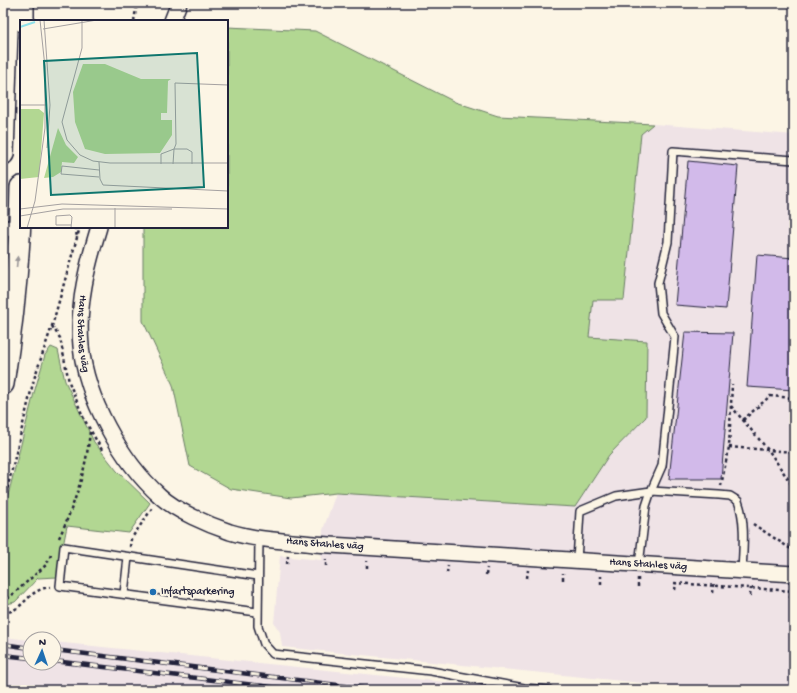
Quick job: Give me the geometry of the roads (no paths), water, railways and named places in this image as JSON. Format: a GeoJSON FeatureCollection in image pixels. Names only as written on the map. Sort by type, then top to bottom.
{"type":"FeatureCollection","features":[{"type":"Feature","properties":{"kind":"main road"},"geometry":{"type":"LineString","coordinates":[[3,154],[7,31],[6,3]]}},
{"type":"Feature","properties":{"kind":"main road"},"geometry":{"type":"LineString","coordinates":[[23,3],[24,20]]}},
{"type":"Feature","properties":{"kind":"main road"},"geometry":{"type":"LineString","coordinates":[[3,384],[9,348],[12,229],[20,192]]}},
{"type":"Feature","properties":{"kind":"street"},"geometry":{"type":"LineString","coordinates":[[172,20],[179,3]]}},
{"type":"Feature","properties":{"kind":"street","name":"Hans Stahles väg"},"geometry":{"type":"LineString","coordinates":[[99,228],[87,270],[80,318],[81,347],[90,390],[100,414],[134,468],[160,497],[176,508],[230,532],[259,538],[314,544],[573,567],[639,565],[794,574]]}},
{"type":"Feature","properties":{"kind":"lane"},"geometry":{"type":"LineString","coordinates":[[639,565],[646,506],[662,466],[674,337],[661,313],[658,282],[668,242],[673,151],[794,160]]}},
{"type":"Feature","properties":{"kind":"lane"},"geometry":{"type":"LineString","coordinates":[[573,567],[580,511],[616,496],[651,491],[730,496],[738,501],[742,518],[742,572]]}},
{"type":"Feature","properties":{"kind":"lane"},"geometry":{"type":"LineString","coordinates":[[259,538],[257,612],[262,640],[268,650],[279,656],[431,671],[524,688],[549,690]]}},
{"type":"Feature","properties":{"kind":"lane"},"geometry":{"type":"LineString","coordinates":[[257,612],[60,586],[64,547],[258,576]]}},
{"type":"Feature","properties":{"kind":"lane"},"geometry":{"type":"LineString","coordinates":[[124,594],[128,557]]}},
{"type":"Feature","properties":{"kind":"railway"},"geometry":{"type":"LineString","coordinates":[[3,644],[22,647]]}},
{"type":"Feature","properties":{"kind":"railway"},"geometry":{"type":"LineString","coordinates":[[62,651],[378,690]]}},
{"type":"Feature","properties":{"kind":"railway"},"geometry":{"type":"LineString","coordinates":[[3,655],[22,657]]}},
{"type":"Feature","properties":{"kind":"railway"},"geometry":{"type":"LineString","coordinates":[[62,662],[297,690]]}},
{"type":"Feature","properties":{"kind":"place","name":"Infartsparkering"},"geometry":{"type":"Point","coordinates":[153,592]}}]}
